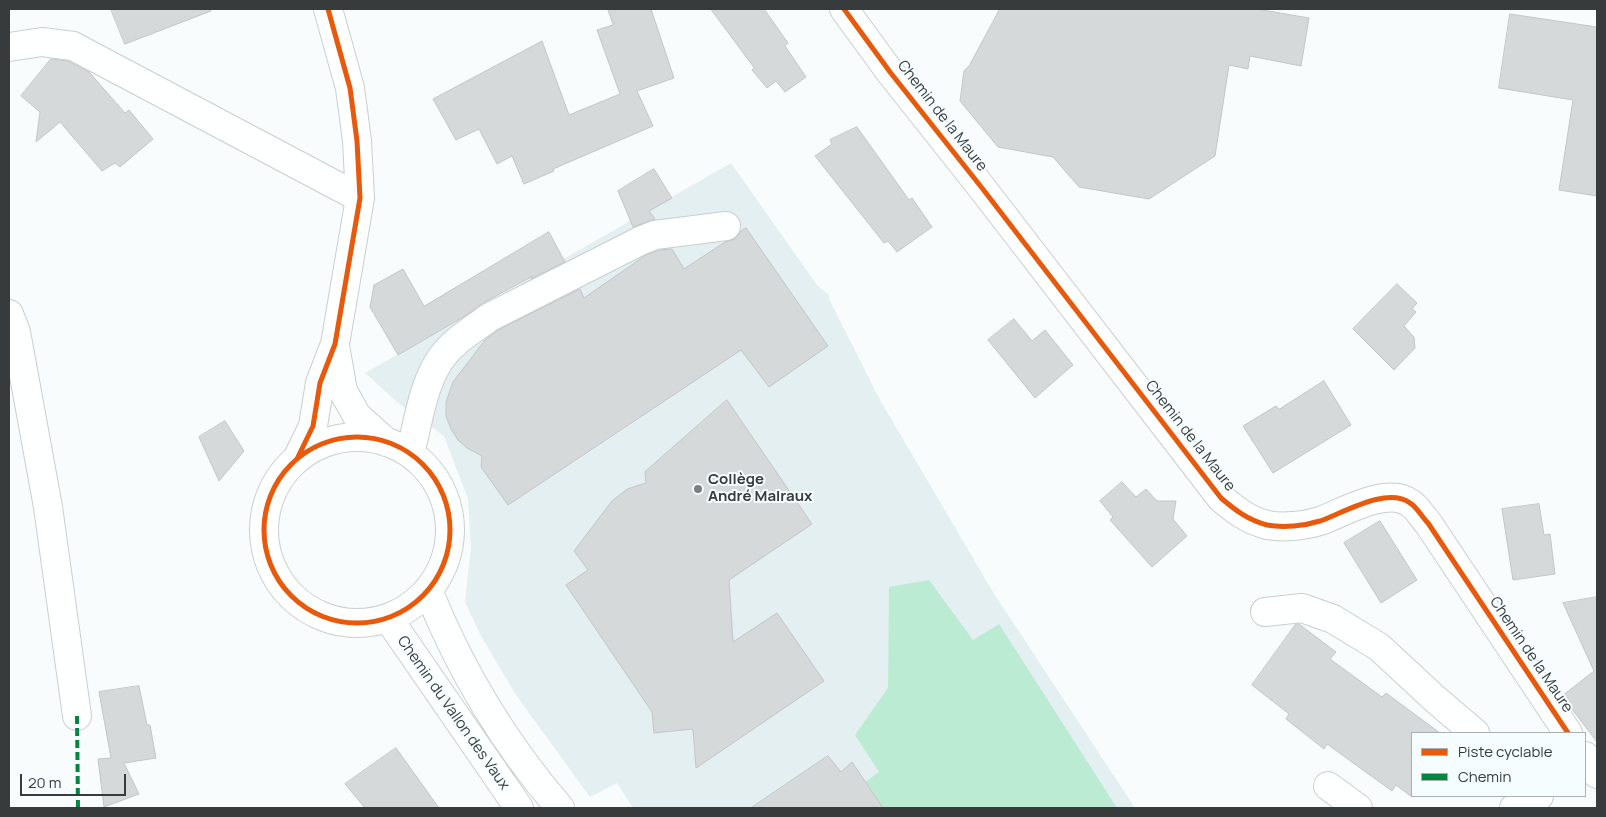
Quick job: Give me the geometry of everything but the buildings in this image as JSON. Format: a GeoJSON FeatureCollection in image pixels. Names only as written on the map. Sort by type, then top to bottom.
{"type":"FeatureCollection","features":[{"type":"Feature","properties":{"kind":"street"},"geometry":{"type":"LineString","coordinates":[[297,459],[313,426],[320,383],[335,344],[360,198],[357,141],[350,88],[328,9]]}},
{"type":"Feature","properties":{"kind":"street","name":"Chemin de la Maure"},"geometry":{"type":"LineString","coordinates":[[844,9],[890,72],[1221,498],[1244,516],[1268,525],[1293,526],[1318,522],[1383,497],[1398,498],[1410,503],[1428,523],[1567,732]]}},
{"type":"Feature","properties":{"kind":"street"},"geometry":{"type":"LineString","coordinates":[[9,47],[42,42],[73,46],[360,198]]}},
{"type":"Feature","properties":{"kind":"street"},"geometry":{"type":"LineString","coordinates":[[398,447],[441,358],[476,326],[490,317],[640,241],[655,235],[726,226]]}},
{"type":"Feature","properties":{"kind":"street"},"geometry":{"type":"LineString","coordinates":[[9,314],[16,332],[48,507],[77,716]]}},
{"type":"Feature","properties":{"kind":"street"},"geometry":{"type":"LineString","coordinates":[[335,344],[343,391],[357,416],[398,447],[429,471],[442,493],[450,518],[449,543],[442,568],[428,590],[410,606],[388,618],[366,622],[345,622],[324,617],[305,607],[294,598],[276,576],[267,556],[264,535],[265,514],[275,487],[282,474],[297,459],[315,447],[335,440],[361,437],[398,447]]}},
{"type":"Feature","properties":{"kind":"street","name":"Chemin du Vallon des Vaux"},"geometry":{"type":"LineString","coordinates":[[428,590],[443,628],[474,688],[528,769],[560,808]]}},
{"type":"Feature","properties":{"kind":"street"},"geometry":{"type":"LineString","coordinates":[[1264,612],[1302,608],[1332,619],[1379,647],[1435,699],[1475,732]]}},
{"type":"Feature","properties":{"kind":"street","name":"Chemin du Vallon des Vaux"},"geometry":{"type":"LineString","coordinates":[[388,618],[519,808]]}},
{"type":"Feature","properties":{"kind":"street"},"geometry":{"type":"LineString","coordinates":[[1586,758],[1597,774]]}},
{"type":"Feature","properties":{"kind":"street"},"geometry":{"type":"LineString","coordinates":[[1328,786],[1358,808]]}},
{"type":"Feature","properties":{"kind":"street"},"geometry":{"type":"LineString","coordinates":[[1514,808],[1537,797]]}},
{"type":"Feature","properties":{"kind":"shaded area","name":"Collège André Malraux"},"geometry":{"type":"Polygon","coordinates":[[[731,163],[817,285],[830,296],[829,299],[880,400],[993,592],[1135,808],[633,808],[617,783],[590,797],[516,695],[481,636],[465,602],[471,547],[468,499],[444,436],[397,402],[365,373],[731,163]]]}},
{"type":"Feature","properties":{"kind":"green space"},"geometry":{"type":"Polygon","coordinates":[[[929,580],[973,640],[999,624],[1117,808],[883,808],[865,782],[879,772],[855,735],[888,688],[889,587],[929,580]]]}},
{"type":"Feature","properties":{"kind":"marked path"},"geometry":{"type":"LineString","coordinates":[[77,716],[78,808]]}},
{"type":"Feature","properties":{"kind":"cycle path"},"geometry":{"type":"LineString","coordinates":[[297,459],[313,426],[320,383],[335,344],[360,198],[357,141],[350,88],[328,9]]}},
{"type":"Feature","properties":{"kind":"cycle path"},"geometry":{"type":"LineString","coordinates":[[844,9],[890,72],[1221,498],[1254,520],[1267,525],[1280,526],[1320,521],[1377,499],[1400,499],[1410,503],[1428,523],[1567,732]]}},
{"type":"Feature","properties":{"kind":"cycle path"},"geometry":{"type":"LineString","coordinates":[[357,437],[375,439],[392,444],[401,448],[423,464],[439,486],[443,495],[448,512],[450,530],[448,548],[443,565],[439,574],[423,596],[401,612],[392,616],[375,621],[357,623],[339,621],[322,616],[313,612],[291,596],[275,574],[271,565],[266,548],[264,530],[266,512],[271,495],[275,486],[291,464],[313,448],[322,444],[339,439],[357,437]]}},
{"type":"Feature","properties":{"kind":"place","name":"Collège André Malraux"},"geometry":{"type":"Point","coordinates":[698,489]}}]}
